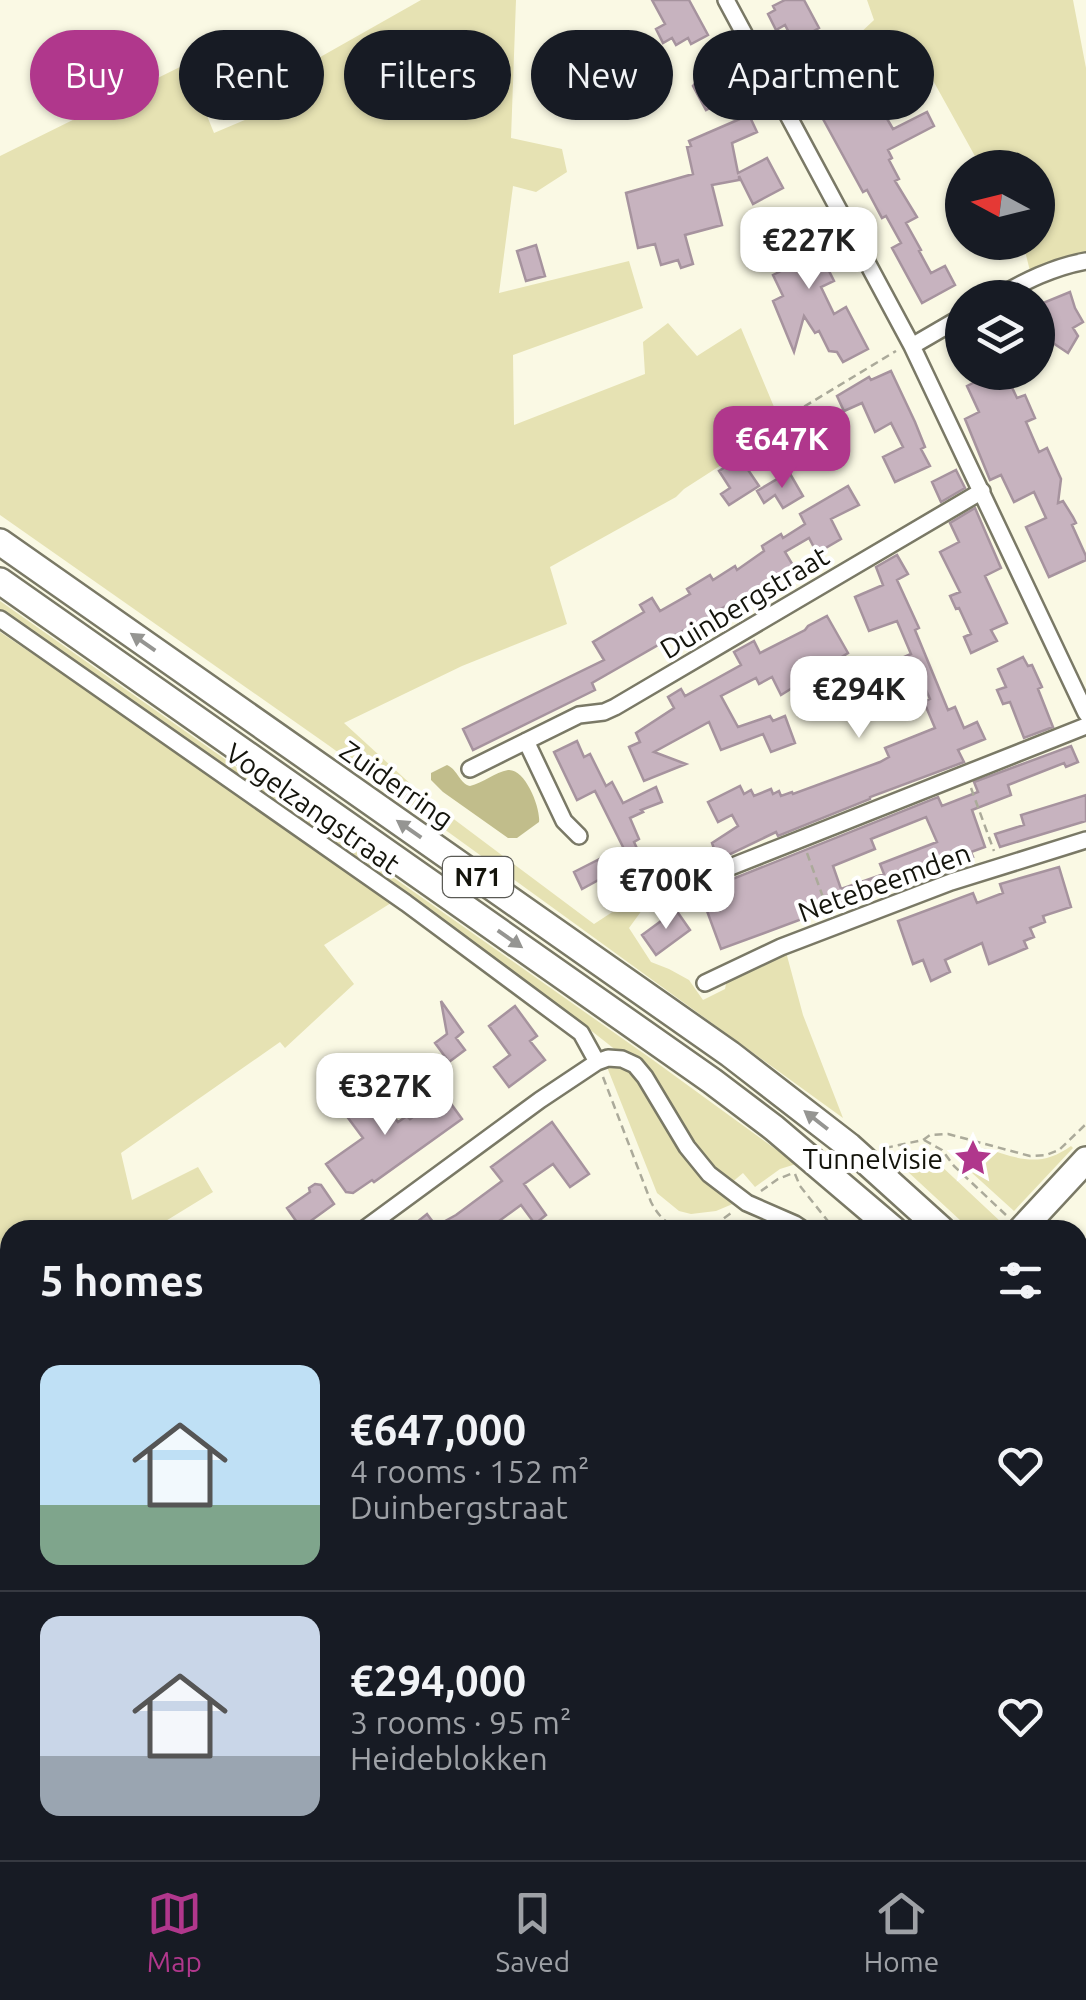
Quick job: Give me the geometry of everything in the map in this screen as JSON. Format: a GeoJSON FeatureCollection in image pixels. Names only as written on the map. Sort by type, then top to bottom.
{"type":"FeatureCollection","features":[{"type":"Feature","properties":{"kind":"main road","name":"Zuiderring"},"geometry":{"type":"LineString","coordinates":[[0,542],[730,1054],[849,1146],[931,1220]]}},
{"type":"Feature","properties":{"kind":"main road","name":"N71"},"geometry":{"type":"LineString","coordinates":[[0,581],[712,1081],[799,1148],[882,1220]]}},
{"type":"Feature","properties":{"kind":"main road"},"geometry":{"type":"LineString","coordinates":[[1025,1220],[1086,1160]]}},
{"type":"Feature","properties":{"kind":"street"},"geometry":{"type":"LineString","coordinates":[[726,0],[911,344],[1086,713]]}},
{"type":"Feature","properties":{"kind":"street"},"geometry":{"type":"LineString","coordinates":[[1027,280],[1086,260]]}},
{"type":"Feature","properties":{"kind":"street"},"geometry":{"type":"LineString","coordinates":[[911,344],[945,325]]}},
{"type":"Feature","properties":{"kind":"street","name":"Duinbergstraat"},"geometry":{"type":"LineString","coordinates":[[470,769],[579,715],[615,707],[982,491]]}},
{"type":"Feature","properties":{"kind":"street","name":"Vogelzangstraat"},"geometry":{"type":"LineString","coordinates":[[0,619],[406,903],[566,1021],[581,1033],[597,1062]]}},
{"type":"Feature","properties":{"kind":"street"},"geometry":{"type":"LineString","coordinates":[[695,881],[1086,726]]}},
{"type":"Feature","properties":{"kind":"street"},"geometry":{"type":"LineString","coordinates":[[526,742],[564,821],[579,836]]}},
{"type":"Feature","properties":{"kind":"street","name":"Netebeemden"},"geometry":{"type":"LineString","coordinates":[[705,983],[743,963],[951,882],[1086,840]]}},
{"type":"Feature","properties":{"kind":"street"},"geometry":{"type":"LineString","coordinates":[[377,1220],[540,1100],[608,1058],[635,1065],[708,1174],[746,1203],[783,1220]]}},
{"type":"Feature","properties":{"kind":"path"},"geometry":{"type":"LineString","coordinates":[[782,420],[911,344]]}},
{"type":"Feature","properties":{"kind":"path"},"geometry":{"type":"LineString","coordinates":[[966,774],[1000,866]]}},
{"type":"Feature","properties":{"kind":"path"},"geometry":{"type":"LineString","coordinates":[[802,838],[834,926]]}},
{"type":"Feature","properties":{"kind":"path"},"geometry":{"type":"LineString","coordinates":[[597,1062],[651,1202],[664,1220]]}},
{"type":"Feature","properties":{"kind":"path"},"geometry":{"type":"LineString","coordinates":[[882,1149],[930,1135],[948,1134],[1030,1156],[1046,1155],[1059,1150],[1086,1124]]}},
{"type":"Feature","properties":{"kind":"path"},"geometry":{"type":"LineString","coordinates":[[923,1140],[942,1150],[954,1166],[1014,1220]]}},
{"type":"Feature","properties":{"kind":"path"},"geometry":{"type":"LineString","coordinates":[[755,1196],[794,1172],[827,1220]]}},
{"type":"Feature","properties":{"kind":"path"},"geometry":{"type":"LineString","coordinates":[[721,1220],[736,1209]]}},
{"type":"Feature","properties":{"kind":"shaded area"},"geometry":{"type":"Polygon","coordinates":[[[421,0],[516,0],[511,138],[562,149],[567,172],[536,192],[513,186],[499,293],[629,261],[643,308],[513,355],[514,425],[645,374],[643,342],[668,323],[697,356],[741,328],[782,426],[676,497],[550,567],[567,624],[462,666],[344,723],[427,799],[594,924],[660,881],[664,890],[645,906],[629,928],[651,962],[689,980],[703,1000],[725,989],[727,979],[786,952],[803,1015],[843,1118],[328,745],[0,515],[0,156],[73,120],[159,120],[159,77],[179,67],[179,120],[209,120],[214,133],[245,120],[324,120],[324,55],[344,44],[344,120],[511,120],[511,30],[368,30],[421,0]]]}},
{"type":"Feature","properties":{"kind":"shaded area"},"geometry":{"type":"Polygon","coordinates":[[[867,0],[1073,0],[1086,68],[1086,254],[1030,271],[1027,260],[1055,260],[1055,150],[972,150],[934,82],[934,30],[863,30],[874,20],[867,0]]]}},
{"type":"Feature","properties":{"kind":"shaded area"},"geometry":{"type":"Polygon","coordinates":[[[0,601],[796,1164],[780,1169],[755,1187],[743,1173],[730,1184],[696,1148],[627,1054],[617,1051],[0,612],[0,601]]]}},
{"type":"Feature","properties":{"kind":"shaded area"},"geometry":{"type":"Polygon","coordinates":[[[0,632],[391,903],[324,945],[354,984],[285,1048],[280,1042],[121,1153],[132,1200],[198,1167],[213,1192],[167,1220],[0,1220],[0,632]]]}},
{"type":"Feature","properties":{"kind":"shaded area"},"geometry":{"type":"Polygon","coordinates":[[[447,765],[470,786],[503,771],[514,771],[531,790],[539,822],[517,838],[508,838],[431,780],[431,773],[447,765]]]}},
{"type":"Feature","properties":{"kind":"shaded area"},"geometry":{"type":"Polygon","coordinates":[[[612,1065],[636,1075],[709,1183],[735,1203],[716,1211],[691,1214],[679,1211],[657,1193],[607,1067],[612,1065]]]}},
{"type":"Feature","properties":{"kind":"shaded area"},"geometry":{"type":"Polygon","coordinates":[[[1071,1146],[1014,1211],[971,1172],[976,1156],[984,1148],[1018,1158],[1038,1159],[1071,1146]]]}},
{"type":"Feature","properties":{"kind":"shaded area"},"geometry":{"type":"Polygon","coordinates":[[[909,1151],[927,1155],[999,1220],[960,1220],[893,1158],[894,1154],[909,1151]]]}},
{"type":"Feature","properties":{"kind":"building"},"geometry":{"type":"Polygon","coordinates":[[[652,0],[689,0],[705,30],[693,30],[691,44],[688,38],[676,45],[673,30],[656,30],[665,24],[652,0]]]}},
{"type":"Feature","properties":{"kind":"building"},"geometry":{"type":"Polygon","coordinates":[[[785,0],[804,0],[819,28],[788,30],[785,25],[776,30],[768,14],[775,10],[773,6],[785,0]]]}},
{"type":"Feature","properties":{"kind":"building"},"geometry":{"type":"Polygon","coordinates":[[[737,120],[751,120],[757,132],[732,143],[738,173],[767,158],[783,188],[753,204],[739,176],[739,180],[712,185],[722,225],[685,235],[693,264],[681,268],[678,260],[661,265],[655,244],[638,248],[626,193],[693,174],[689,141],[737,120]]]}},
{"type":"Feature","properties":{"kind":"building"},"geometry":{"type":"Polygon","coordinates":[[[824,120],[888,120],[893,129],[911,120],[931,120],[934,126],[888,150],[899,179],[895,181],[917,217],[906,223],[931,273],[945,266],[952,280],[945,280],[945,290],[922,303],[892,248],[901,243],[867,190],[863,192],[824,120]]]}},
{"type":"Feature","properties":{"kind":"building"},"geometry":{"type":"Polygon","coordinates":[[[796,218],[834,281],[821,287],[834,314],[846,307],[868,349],[843,362],[837,352],[829,351],[819,331],[815,333],[804,316],[794,352],[773,301],[783,296],[773,275],[783,270],[762,230],[796,218]]]}},
{"type":"Feature","properties":{"kind":"building"},"geometry":{"type":"Polygon","coordinates":[[[536,245],[545,276],[526,281],[517,251],[536,245]]]}},
{"type":"Feature","properties":{"kind":"building"},"geometry":{"type":"Polygon","coordinates":[[[1070,292],[1083,322],[1073,328],[1078,336],[1068,353],[1055,344],[1055,298],[1070,292]]]}},
{"type":"Feature","properties":{"kind":"building"},"geometry":{"type":"Polygon","coordinates":[[[891,371],[930,466],[895,482],[883,457],[903,447],[891,423],[875,432],[862,403],[844,411],[837,396],[869,377],[871,380],[891,371]]]}},
{"type":"Feature","properties":{"kind":"building"},"geometry":{"type":"Polygon","coordinates":[[[969,390],[1013,390],[1017,398],[1025,395],[1035,418],[1026,422],[1039,452],[1047,448],[1061,479],[1058,503],[1063,501],[1076,523],[1072,525],[1086,560],[1049,577],[1026,527],[1046,518],[1034,492],[1014,502],[1001,475],[990,480],[965,419],[979,412],[969,390]]]}},
{"type":"Feature","properties":{"kind":"building"},"geometry":{"type":"Polygon","coordinates":[[[740,458],[759,486],[729,505],[721,494],[730,488],[719,471],[740,458]]]}},
{"type":"Feature","properties":{"kind":"building"},"geometry":{"type":"Polygon","coordinates":[[[956,470],[965,488],[941,502],[932,482],[956,470]]]}},
{"type":"Feature","properties":{"kind":"building"},"geometry":{"type":"Polygon","coordinates":[[[789,472],[803,496],[783,508],[775,495],[764,503],[757,491],[789,472]]]}},
{"type":"Feature","properties":{"kind":"building"},"geometry":{"type":"Polygon","coordinates":[[[848,486],[859,505],[831,519],[841,539],[817,553],[809,538],[785,552],[794,567],[592,683],[595,690],[473,750],[463,729],[604,660],[593,642],[644,612],[640,605],[652,598],[660,611],[690,594],[687,589],[710,575],[713,580],[735,566],[737,570],[764,551],[762,546],[805,524],[800,514],[848,486]]]}},
{"type":"Feature","properties":{"kind":"building"},"geometry":{"type":"Polygon","coordinates":[[[975,508],[1001,568],[985,576],[1007,623],[991,630],[997,641],[971,653],[964,637],[971,634],[950,596],[960,592],[940,552],[959,542],[950,523],[975,508]]]}},
{"type":"Feature","properties":{"kind":"building"},"geometry":{"type":"Polygon","coordinates":[[[897,555],[908,574],[897,580],[948,710],[955,707],[964,728],[977,722],[985,739],[958,750],[964,762],[778,836],[776,832],[718,860],[712,843],[738,826],[732,815],[718,822],[708,802],[740,786],[744,794],[751,790],[754,796],[771,789],[781,796],[793,794],[880,762],[889,757],[885,748],[935,728],[924,702],[930,699],[918,672],[882,687],[875,670],[911,654],[897,621],[869,631],[855,597],[883,585],[876,567],[897,555]]]}},
{"type":"Feature","properties":{"kind":"building"},"geometry":{"type":"Polygon","coordinates":[[[827,616],[848,653],[781,695],[772,677],[759,684],[756,678],[721,696],[738,727],[770,716],[773,721],[785,716],[795,743],[771,752],[763,734],[721,750],[709,722],[654,752],[686,764],[644,781],[629,747],[640,742],[636,733],[674,708],[668,697],[681,689],[685,696],[741,665],[734,652],[754,641],[760,653],[827,616]]]}},
{"type":"Feature","properties":{"kind":"building"},"geometry":{"type":"Polygon","coordinates":[[[1023,657],[1028,666],[1032,665],[1042,687],[1038,689],[1053,727],[1024,738],[1010,702],[1003,704],[997,690],[1006,687],[998,669],[1023,657]]]}},
{"type":"Feature","properties":{"kind":"building"},"geometry":{"type":"Polygon","coordinates":[[[577,741],[584,757],[590,754],[606,786],[612,782],[623,803],[656,787],[662,802],[630,818],[642,859],[619,870],[626,882],[610,889],[604,877],[582,889],[574,872],[623,847],[595,791],[577,800],[554,752],[577,741]]]}},
{"type":"Feature","properties":{"kind":"building"},"geometry":{"type":"Polygon","coordinates":[[[1071,746],[1078,762],[1066,767],[1064,763],[1008,785],[1011,795],[972,810],[985,847],[971,852],[973,857],[721,949],[700,892],[938,797],[942,806],[978,792],[974,782],[1071,746]],[[926,817],[871,839],[875,849],[833,866],[841,889],[884,874],[880,864],[937,842],[926,817]]]}},
{"type":"Feature","properties":{"kind":"building"},"geometry":{"type":"Polygon","coordinates":[[[1086,795],[1086,821],[1000,847],[995,834],[1024,825],[1021,815],[1086,795]]]}},
{"type":"Feature","properties":{"kind":"building"},"geometry":{"type":"Polygon","coordinates":[[[1059,867],[1071,907],[1043,916],[1045,922],[1030,928],[1034,937],[1024,941],[1027,948],[989,964],[982,943],[945,960],[950,972],[931,981],[923,960],[913,964],[898,921],[973,893],[977,903],[1003,893],[1000,884],[1059,867]]]}},
{"type":"Feature","properties":{"kind":"building"},"geometry":{"type":"Polygon","coordinates":[[[676,910],[690,930],[656,955],[642,935],[676,910]]]}},
{"type":"Feature","properties":{"kind":"building"},"geometry":{"type":"Polygon","coordinates":[[[441,1001],[463,1032],[456,1038],[465,1050],[449,1062],[435,1043],[447,1034],[441,1001]]]}},
{"type":"Feature","properties":{"kind":"building"},"geometry":{"type":"Polygon","coordinates":[[[515,1006],[537,1036],[530,1041],[545,1060],[509,1087],[494,1067],[510,1055],[489,1026],[515,1006]]]}},
{"type":"Feature","properties":{"kind":"building"},"geometry":{"type":"Polygon","coordinates":[[[354,1083],[384,1124],[394,1117],[398,1122],[407,1116],[410,1119],[444,1094],[462,1119],[374,1182],[353,1193],[346,1192],[326,1164],[363,1138],[334,1099],[354,1083]]]}},
{"type":"Feature","properties":{"kind":"building"},"geometry":{"type":"Polygon","coordinates":[[[552,1122],[589,1174],[570,1187],[553,1164],[524,1184],[546,1215],[540,1220],[532,1220],[521,1205],[500,1220],[447,1220],[502,1181],[491,1167],[552,1122]]]}},
{"type":"Feature","properties":{"kind":"building"},"geometry":{"type":"Polygon","coordinates":[[[321,1185],[334,1204],[312,1220],[295,1220],[287,1208],[310,1192],[309,1188],[321,1185]]]}},
{"type":"Feature","properties":{"kind":"place","name":"Tunnelvisie"},"geometry":{"type":"Point","coordinates":[973,1158]}}]}
